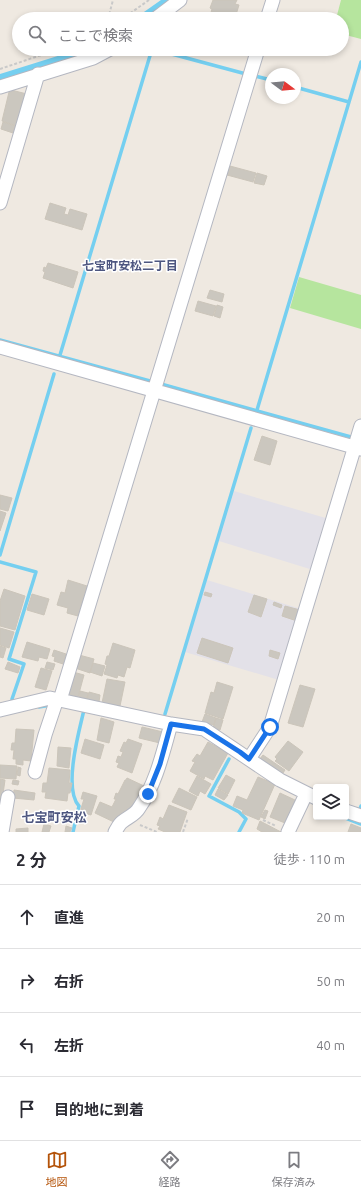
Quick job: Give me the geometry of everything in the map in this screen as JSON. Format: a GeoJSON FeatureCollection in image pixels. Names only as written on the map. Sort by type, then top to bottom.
{"type":"FeatureCollection","features":[{"type":"Feature","properties":{"kind":"street"},"geometry":{"type":"LineString","coordinates":[[164,12],[180,0]]}},
{"type":"Feature","properties":{"kind":"street"},"geometry":{"type":"LineString","coordinates":[[269,12],[272,0]]}},
{"type":"Feature","properties":{"kind":"street"},"geometry":{"type":"LineString","coordinates":[[0,87],[97,56]]}},
{"type":"Feature","properties":{"kind":"street"},"geometry":{"type":"LineString","coordinates":[[35,772],[256,56]]}},
{"type":"Feature","properties":{"kind":"street"},"geometry":{"type":"LineString","coordinates":[[0,203],[38,74]]}},
{"type":"Feature","properties":{"kind":"street"},"geometry":{"type":"LineString","coordinates":[[0,347],[358,448]]}},
{"type":"Feature","properties":{"kind":"street"},"geometry":{"type":"LineString","coordinates":[[249,759],[270,727],[358,448],[361,426]]}},
{"type":"Feature","properties":{"kind":"street"},"geometry":{"type":"LineString","coordinates":[[0,710],[50,698],[171,724],[204,729],[280,780],[311,796],[288,832]]}},
{"type":"Feature","properties":{"kind":"street"},"geometry":{"type":"LineString","coordinates":[[115,832],[122,821],[139,809],[148,794],[160,764],[171,724]]}},
{"type":"Feature","properties":{"kind":"street"},"geometry":{"type":"LineString","coordinates":[[2,832],[8,797]]}},
{"type":"Feature","properties":{"kind":"street"},"geometry":{"type":"LineString","coordinates":[[349,812],[361,816]]}},
{"type":"Feature","properties":{"kind":"path"},"geometry":{"type":"LineString","coordinates":[[110,12],[113,0]]}},
{"type":"Feature","properties":{"kind":"path"},"geometry":{"type":"LineString","coordinates":[[132,12],[149,0]]}},
{"type":"Feature","properties":{"kind":"path"},"geometry":{"type":"LineString","coordinates":[[0,69],[38,56]]}},
{"type":"Feature","properties":{"kind":"path"},"geometry":{"type":"LineString","coordinates":[[183,832],[188,818]]}},
{"type":"Feature","properties":{"kind":"path"},"geometry":{"type":"LineString","coordinates":[[126,819],[157,832]]}},
{"type":"Feature","properties":{"kind":"path"},"geometry":{"type":"LineString","coordinates":[[263,820],[288,832]]}},
{"type":"Feature","properties":{"kind":"shaded area"},"geometry":{"type":"Polygon","coordinates":[[[234,491],[329,519],[313,570],[219,541],[234,491]]]}},
{"type":"Feature","properties":{"kind":"shaded area"},"geometry":{"type":"Polygon","coordinates":[[[207,580],[301,609],[279,680],[185,652],[207,580]]]}},
{"type":"Feature","properties":{"kind":"green space"},"geometry":{"type":"Polygon","coordinates":[[[341,0],[361,0],[361,39],[349,36],[349,12],[338,12],[341,0]]]}},
{"type":"Feature","properties":{"kind":"green space"},"geometry":{"type":"Polygon","coordinates":[[[299,277],[361,295],[361,329],[290,308],[299,277]]]}},
{"type":"Feature","properties":{"kind":"water"},"geometry":{"type":"Polygon","coordinates":[[[161,0],[172,0],[156,12],[144,12],[161,0]]]}},
{"type":"Feature","properties":{"kind":"water"},"geometry":{"type":"Polygon","coordinates":[[[58,56],[80,56],[0,82],[0,74],[58,56]]]}},
{"type":"Feature","properties":{"kind":"building"},"geometry":{"type":"Polygon","coordinates":[[[213,0],[237,0],[235,4],[239,5],[237,12],[211,12],[212,9],[210,8],[213,0]]]}},
{"type":"Feature","properties":{"kind":"building"},"geometry":{"type":"Polygon","coordinates":[[[11,90],[27,94],[17,126],[2,121],[9,92],[11,92],[11,90]]]}},
{"type":"Feature","properties":{"kind":"building"},"geometry":{"type":"Polygon","coordinates":[[[3,122],[15,126],[13,133],[1,129],[3,122]]]}},
{"type":"Feature","properties":{"kind":"building"},"geometry":{"type":"Polygon","coordinates":[[[230,166],[256,173],[253,182],[227,175],[230,166]]]}},
{"type":"Feature","properties":{"kind":"building"},"geometry":{"type":"Polygon","coordinates":[[[257,173],[267,176],[264,185],[254,183],[257,173]]]}},
{"type":"Feature","properties":{"kind":"building"},"geometry":{"type":"Polygon","coordinates":[[[50,203],[66,208],[64,214],[68,215],[70,209],[87,214],[82,230],[45,219],[50,203]]]}},
{"type":"Feature","properties":{"kind":"building"},"geometry":{"type":"Polygon","coordinates":[[[48,263],[78,272],[73,288],[43,278],[45,272],[43,271],[44,267],[46,268],[48,263]]]}},
{"type":"Feature","properties":{"kind":"building"},"geometry":{"type":"Polygon","coordinates":[[[210,290],[224,294],[222,302],[207,298],[210,290]]]}},
{"type":"Feature","properties":{"kind":"building"},"geometry":{"type":"Polygon","coordinates":[[[198,301],[216,306],[213,316],[195,311],[198,301]]]}},
{"type":"Feature","properties":{"kind":"building"},"geometry":{"type":"Polygon","coordinates":[[[217,305],[223,307],[220,318],[214,316],[217,305]]]}},
{"type":"Feature","properties":{"kind":"building"},"geometry":{"type":"Polygon","coordinates":[[[262,436],[277,441],[270,465],[254,460],[262,436]]]}},
{"type":"Feature","properties":{"kind":"building"},"geometry":{"type":"Polygon","coordinates":[[[0,495],[12,498],[8,511],[0,509],[0,495]]]}},
{"type":"Feature","properties":{"kind":"building"},"geometry":{"type":"Polygon","coordinates":[[[0,511],[6,513],[0,531],[0,511]]]}},
{"type":"Feature","properties":{"kind":"building"},"geometry":{"type":"Polygon","coordinates":[[[68,580],[87,586],[78,616],[67,613],[68,608],[57,605],[61,592],[65,593],[68,580]]]}},
{"type":"Feature","properties":{"kind":"building"},"geometry":{"type":"Polygon","coordinates":[[[4,589],[25,596],[15,630],[0,626],[0,601],[4,589]]]}},
{"type":"Feature","properties":{"kind":"building"},"geometry":{"type":"Polygon","coordinates":[[[205,592],[212,594],[211,597],[204,595],[205,592]]]}},
{"type":"Feature","properties":{"kind":"building"},"geometry":{"type":"Polygon","coordinates":[[[32,594],[49,599],[44,615],[27,610],[32,594]]]}},
{"type":"Feature","properties":{"kind":"building"},"geometry":{"type":"Polygon","coordinates":[[[254,595],[267,599],[261,617],[248,612],[254,595]]]}},
{"type":"Feature","properties":{"kind":"building"},"geometry":{"type":"Polygon","coordinates":[[[274,602],[282,605],[281,608],[273,605],[274,602]]]}},
{"type":"Feature","properties":{"kind":"building"},"geometry":{"type":"Polygon","coordinates":[[[285,606],[300,610],[297,621],[282,616],[285,606]]]}},
{"type":"Feature","properties":{"kind":"building"},"geometry":{"type":"Polygon","coordinates":[[[0,628],[14,632],[9,648],[0,645],[0,628]]]}},
{"type":"Feature","properties":{"kind":"building"},"geometry":{"type":"Polygon","coordinates":[[[202,638],[233,648],[228,663],[197,653],[202,638]]]}},
{"type":"Feature","properties":{"kind":"building"},"geometry":{"type":"Polygon","coordinates":[[[27,642],[50,649],[47,659],[39,657],[38,661],[22,657],[27,642]]]}},
{"type":"Feature","properties":{"kind":"building"},"geometry":{"type":"Polygon","coordinates":[[[113,643],[135,650],[130,668],[127,667],[124,677],[118,675],[117,678],[104,674],[107,665],[105,664],[107,656],[109,656],[113,643]]]}},
{"type":"Feature","properties":{"kind":"building"},"geometry":{"type":"Polygon","coordinates":[[[0,646],[6,648],[3,658],[0,657],[0,646]]]}},
{"type":"Feature","properties":{"kind":"building"},"geometry":{"type":"Polygon","coordinates":[[[54,650],[66,654],[63,664],[54,661],[55,657],[52,656],[54,650]]]}},
{"type":"Feature","properties":{"kind":"building"},"geometry":{"type":"Polygon","coordinates":[[[270,650],[280,653],[278,659],[269,656],[270,650]]]}},
{"type":"Feature","properties":{"kind":"building"},"geometry":{"type":"Polygon","coordinates":[[[79,655],[94,659],[90,673],[75,668],[79,655]]]}},
{"type":"Feature","properties":{"kind":"building"},"geometry":{"type":"Polygon","coordinates":[[[8,662],[20,667],[18,673],[5,669],[8,662]]]}},
{"type":"Feature","properties":{"kind":"building"},"geometry":{"type":"Polygon","coordinates":[[[47,662],[55,664],[53,670],[45,668],[47,662]]]}},
{"type":"Feature","properties":{"kind":"building"},"geometry":{"type":"Polygon","coordinates":[[[93,663],[105,666],[102,676],[90,672],[93,663]]]}},
{"type":"Feature","properties":{"kind":"building"},"geometry":{"type":"Polygon","coordinates":[[[41,668],[52,671],[46,690],[35,687],[41,668]]]}},
{"type":"Feature","properties":{"kind":"building"},"geometry":{"type":"Polygon","coordinates":[[[73,672],[84,675],[78,697],[67,694],[73,672]]]}},
{"type":"Feature","properties":{"kind":"building"},"geometry":{"type":"Polygon","coordinates":[[[107,679],[125,682],[120,706],[102,703],[107,679]]]}},
{"type":"Feature","properties":{"kind":"building"},"geometry":{"type":"Polygon","coordinates":[[[217,682],[233,687],[223,719],[205,713],[211,692],[214,693],[217,682]]]}},
{"type":"Feature","properties":{"kind":"building"},"geometry":{"type":"Polygon","coordinates":[[[300,685],[315,689],[303,727],[288,723],[300,685]]]}},
{"type":"Feature","properties":{"kind":"building"},"geometry":{"type":"Polygon","coordinates":[[[80,691],[88,693],[87,699],[79,697],[80,691]]]}},
{"type":"Feature","properties":{"kind":"building"},"geometry":{"type":"Polygon","coordinates":[[[89,692],[100,695],[99,702],[87,700],[89,692]]]}},
{"type":"Feature","properties":{"kind":"building"},"geometry":{"type":"Polygon","coordinates":[[[205,714],[216,718],[214,725],[202,722],[205,714]]]}},
{"type":"Feature","properties":{"kind":"building"},"geometry":{"type":"Polygon","coordinates":[[[101,718],[114,722],[109,743],[97,740],[101,718]]]}},
{"type":"Feature","properties":{"kind":"building"},"geometry":{"type":"Polygon","coordinates":[[[216,718],[223,720],[220,730],[213,728],[216,718]]]}},
{"type":"Feature","properties":{"kind":"building"},"geometry":{"type":"Polygon","coordinates":[[[142,727],[163,732],[160,743],[139,738],[142,727]]]}},
{"type":"Feature","properties":{"kind":"building"},"geometry":{"type":"Polygon","coordinates":[[[16,729],[34,730],[31,761],[23,760],[23,765],[16,764],[16,759],[13,759],[14,750],[11,750],[12,743],[15,743],[16,729]]]}},
{"type":"Feature","properties":{"kind":"building"},"geometry":{"type":"Polygon","coordinates":[[[85,739],[104,745],[100,759],[81,753],[85,739]]]}},
{"type":"Feature","properties":{"kind":"building"},"geometry":{"type":"Polygon","coordinates":[[[128,739],[142,744],[132,773],[117,767],[119,763],[116,762],[118,756],[121,757],[123,752],[120,751],[124,742],[126,743],[128,739]]]}},
{"type":"Feature","properties":{"kind":"building"},"geometry":{"type":"Polygon","coordinates":[[[288,741],[303,752],[289,771],[275,761],[277,759],[275,757],[288,741]]]}},
{"type":"Feature","properties":{"kind":"building"},"geometry":{"type":"Polygon","coordinates":[[[208,742],[228,753],[213,780],[205,776],[204,779],[190,771],[195,762],[192,761],[197,754],[200,756],[208,742]]]}},
{"type":"Feature","properties":{"kind":"building"},"geometry":{"type":"Polygon","coordinates":[[[58,747],[71,748],[69,768],[57,766],[58,747]]]}},
{"type":"Feature","properties":{"kind":"building"},"geometry":{"type":"Polygon","coordinates":[[[263,755],[285,770],[281,776],[259,760],[263,755]]]}},
{"type":"Feature","properties":{"kind":"building"},"geometry":{"type":"Polygon","coordinates":[[[0,765],[17,766],[16,779],[0,778],[0,765]]]}},
{"type":"Feature","properties":{"kind":"building"},"geometry":{"type":"Polygon","coordinates":[[[18,767],[21,768],[20,776],[17,775],[18,767]]]}},
{"type":"Feature","properties":{"kind":"building"},"geometry":{"type":"Polygon","coordinates":[[[49,768],[70,770],[69,783],[72,783],[67,801],[45,798],[46,792],[42,792],[43,783],[47,783],[49,768]]]}},
{"type":"Feature","properties":{"kind":"building"},"geometry":{"type":"Polygon","coordinates":[[[226,775],[235,780],[228,794],[218,788],[226,775]]]}},
{"type":"Feature","properties":{"kind":"building"},"geometry":{"type":"Polygon","coordinates":[[[197,776],[211,784],[205,794],[200,791],[198,796],[189,791],[197,776]]]}},
{"type":"Feature","properties":{"kind":"building"},"geometry":{"type":"Polygon","coordinates":[[[258,777],[275,784],[259,820],[242,813],[243,810],[233,806],[237,796],[247,800],[258,777]]]}},
{"type":"Feature","properties":{"kind":"building"},"geometry":{"type":"Polygon","coordinates":[[[127,778],[144,786],[140,800],[133,808],[131,807],[129,811],[126,810],[124,814],[121,813],[116,823],[95,813],[100,802],[112,807],[116,799],[114,799],[116,793],[118,794],[127,778]]]}},
{"type":"Feature","properties":{"kind":"building"},"geometry":{"type":"Polygon","coordinates":[[[0,779],[5,780],[2,801],[0,801],[0,779]]]}},
{"type":"Feature","properties":{"kind":"building"},"geometry":{"type":"Polygon","coordinates":[[[13,780],[19,781],[18,785],[12,784],[13,780]]]}},
{"type":"Feature","properties":{"kind":"building"},"geometry":{"type":"Polygon","coordinates":[[[179,788],[197,797],[191,810],[172,802],[179,788]]]}},
{"type":"Feature","properties":{"kind":"building"},"geometry":{"type":"Polygon","coordinates":[[[218,789],[228,795],[224,800],[215,795],[218,789]]]}},
{"type":"Feature","properties":{"kind":"building"},"geometry":{"type":"Polygon","coordinates":[[[14,790],[35,793],[34,800],[13,798],[14,790]]]}},
{"type":"Feature","properties":{"kind":"building"},"geometry":{"type":"Polygon","coordinates":[[[83,792],[97,796],[91,815],[80,812],[84,799],[81,799],[83,792]]]}},
{"type":"Feature","properties":{"kind":"building"},"geometry":{"type":"Polygon","coordinates":[[[280,793],[295,800],[285,823],[270,817],[280,793]]]}},
{"type":"Feature","properties":{"kind":"building"},"geometry":{"type":"Polygon","coordinates":[[[169,805],[187,812],[180,832],[165,832],[158,829],[160,826],[157,825],[160,817],[163,819],[169,805]]]}},
{"type":"Feature","properties":{"kind":"building"},"geometry":{"type":"Polygon","coordinates":[[[265,810],[268,811],[265,819],[261,817],[265,810]]]}},
{"type":"Feature","properties":{"kind":"building"},"geometry":{"type":"Polygon","coordinates":[[[260,821],[281,832],[262,832],[257,829],[260,821]]]}},
{"type":"Feature","properties":{"kind":"building"},"geometry":{"type":"Polygon","coordinates":[[[44,824],[51,826],[49,832],[42,832],[44,824]]]}},
{"type":"Feature","properties":{"kind":"building"},"geometry":{"type":"Polygon","coordinates":[[[351,824],[361,828],[361,832],[348,832],[351,824]]]}},
{"type":"Feature","properties":{"kind":"building"},"geometry":{"type":"Polygon","coordinates":[[[66,826],[72,828],[70,832],[65,832],[66,826]]]}},
{"type":"Feature","properties":{"kind":"building"},"geometry":{"type":"Polygon","coordinates":[[[28,828],[28,832],[16,832],[16,829],[28,828]]]}},
{"type":"Feature","properties":{"kind":"waterway"},"geometry":{"type":"LineString","coordinates":[[60,355],[150,56]]}},
{"type":"Feature","properties":{"kind":"waterway"},"geometry":{"type":"LineString","coordinates":[[179,56],[246,74]]}},
{"type":"Feature","properties":{"kind":"waterway"},"geometry":{"type":"LineString","coordinates":[[257,410],[361,62]]}},
{"type":"Feature","properties":{"kind":"waterway"},"geometry":{"type":"LineString","coordinates":[[255,76],[265,78]]}},
{"type":"Feature","properties":{"kind":"waterway"},"geometry":{"type":"LineString","coordinates":[[301,89],[349,102]]}},
{"type":"Feature","properties":{"kind":"waterway"},"geometry":{"type":"LineString","coordinates":[[0,340],[150,381]]}},
{"type":"Feature","properties":{"kind":"waterway"},"geometry":{"type":"LineString","coordinates":[[0,555],[54,374]]}},
{"type":"Feature","properties":{"kind":"waterway"},"geometry":{"type":"LineString","coordinates":[[161,384],[351,437]]}},
{"type":"Feature","properties":{"kind":"waterway"},"geometry":{"type":"LineString","coordinates":[[165,714],[251,428]]}},
{"type":"Feature","properties":{"kind":"waterway"},"geometry":{"type":"LineString","coordinates":[[0,562],[36,572],[9,659],[24,664],[12,699]]}},
{"type":"Feature","properties":{"kind":"waterway"},"geometry":{"type":"LineString","coordinates":[[39,707],[51,705]]}},
{"type":"Feature","properties":{"kind":"waterway"},"geometry":{"type":"LineString","coordinates":[[73,832],[79,806],[74,798],[72,774],[76,745],[84,710]]}},
{"type":"Feature","properties":{"kind":"waterway"},"geometry":{"type":"LineString","coordinates":[[229,759],[209,796],[239,812],[246,819],[239,832]]}},
{"type":"Feature","properties":{"kind":"waterway"},"geometry":{"type":"LineString","coordinates":[[349,819],[361,824]]}},
{"type":"Feature","properties":{"kind":"district","name":"七宝町安松二丁目"},"geometry":{"type":"Point","coordinates":[130,266]}},
{"type":"Feature","properties":{"kind":"district","name":"七宝町安松"},"geometry":{"type":"Point","coordinates":[54,817]}},
{"type":"Feature","properties":{"kind":"route"},"geometry":{"type":"LineString","coordinates":[[148,794],[160,764],[171,724],[204,729],[249,759],[270,727]]}}]}
